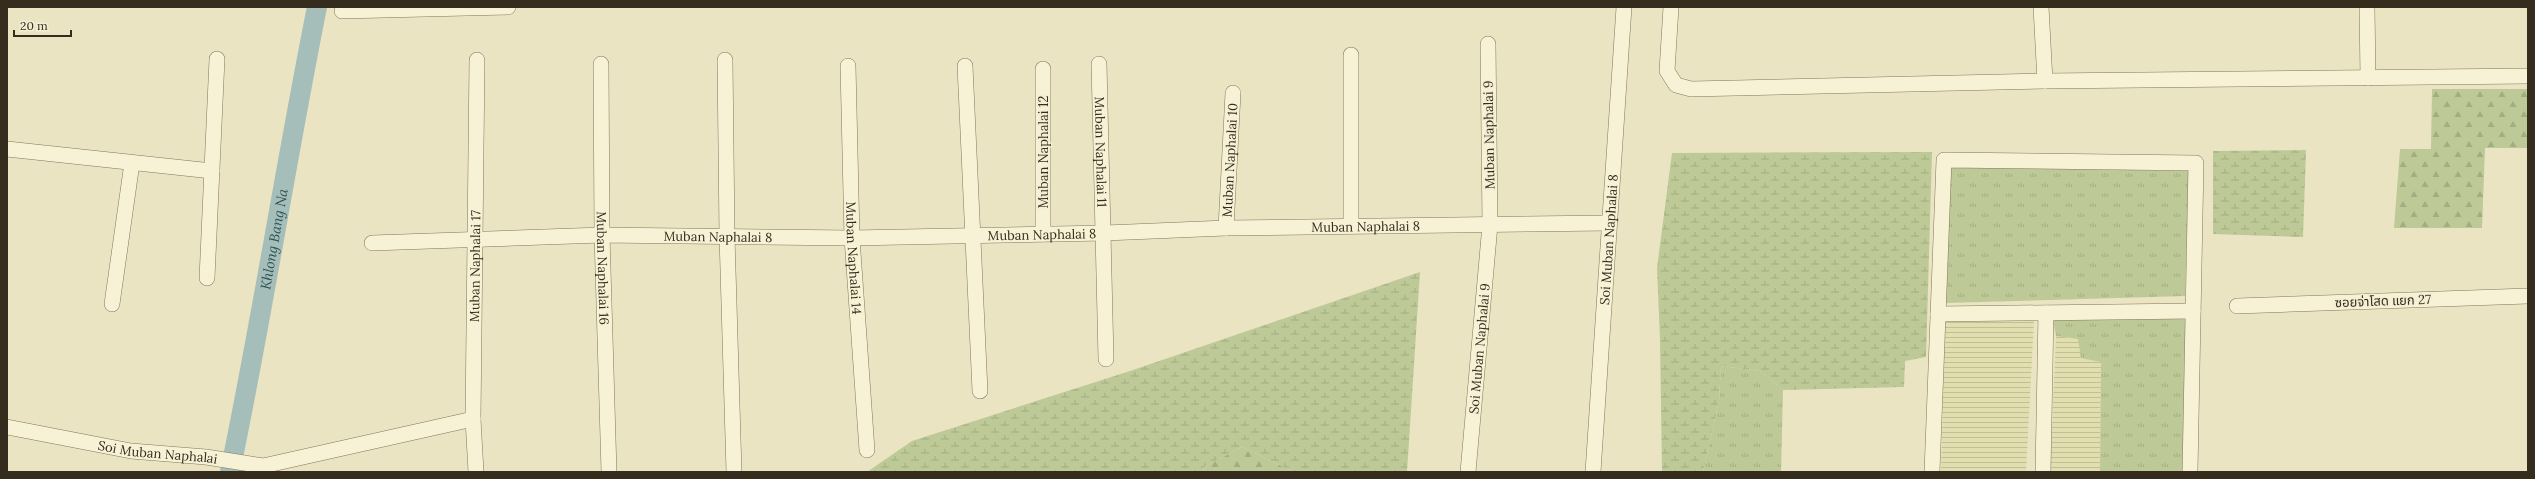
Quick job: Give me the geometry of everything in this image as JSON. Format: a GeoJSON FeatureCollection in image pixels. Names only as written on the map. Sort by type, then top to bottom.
{"type":"FeatureCollection","features":[{"type":"Feature","properties":{"kind":"street"},"geometry":{"type":"LineString","coordinates":[[342,11],[413,8],[508,7]]}},
{"type":"Feature","properties":{"kind":"street","name":"Soi Muban Naphalai 8"},"geometry":{"type":"LineString","coordinates":[[1593,472],[1624,7]]}},
{"type":"Feature","properties":{"kind":"street"},"geometry":{"type":"LineString","coordinates":[[1670,7],[1667,71],[1676,84],[1691,90],[2045,81],[2528,76]]}},
{"type":"Feature","properties":{"kind":"street"},"geometry":{"type":"LineString","coordinates":[[2041,7],[2045,81]]}},
{"type":"Feature","properties":{"kind":"street"},"geometry":{"type":"LineString","coordinates":[[2367,7],[2368,78]]}},
{"type":"Feature","properties":{"kind":"street","name":"Muban Naphalai 9"},"geometry":{"type":"LineString","coordinates":[[1488,44],[1490,225]]}},
{"type":"Feature","properties":{"kind":"street"},"geometry":{"type":"LineString","coordinates":[[1351,55],[1351,226]]}},
{"type":"Feature","properties":{"kind":"street"},"geometry":{"type":"LineString","coordinates":[[207,278],[217,59]]}},
{"type":"Feature","properties":{"kind":"street","name":"Muban Naphalai 17"},"geometry":{"type":"LineString","coordinates":[[476,472],[473,419],[474,238],[478,60]]}},
{"type":"Feature","properties":{"kind":"street"},"geometry":{"type":"LineString","coordinates":[[725,60],[726,236],[734,472]]}},
{"type":"Feature","properties":{"kind":"street","name":"Muban Naphalai 16"},"geometry":{"type":"LineString","coordinates":[[601,64],[602,235],[609,472]]}},
{"type":"Feature","properties":{"kind":"street","name":"Muban Naphalai 11"},"geometry":{"type":"LineString","coordinates":[[1099,64],[1106,359]]}},
{"type":"Feature","properties":{"kind":"street","name":"Muban Naphalai 14"},"geometry":{"type":"LineString","coordinates":[[848,66],[852,238],[867,450]]}},
{"type":"Feature","properties":{"kind":"street"},"geometry":{"type":"LineString","coordinates":[[965,66],[980,391]]}},
{"type":"Feature","properties":{"kind":"street","name":"Muban Naphalai 12"},"geometry":{"type":"LineString","coordinates":[[1043,69],[1043,234]]}},
{"type":"Feature","properties":{"kind":"street","name":"Muban Naphalai 10"},"geometry":{"type":"LineString","coordinates":[[1226,228],[1233,93]]}},
{"type":"Feature","properties":{"kind":"street"},"geometry":{"type":"LineString","coordinates":[[7,149],[212,172]]}},
{"type":"Feature","properties":{"kind":"street"},"geometry":{"type":"LineString","coordinates":[[1932,472],[1944,160],[2196,163],[2190,472]]}},
{"type":"Feature","properties":{"kind":"street"},"geometry":{"type":"LineString","coordinates":[[112,304],[132,163]]}},
{"type":"Feature","properties":{"kind":"street","name":"Muban Naphalai 8"},"geometry":{"type":"LineString","coordinates":[[372,244],[474,238],[602,235],[852,238],[1104,233],[1226,228],[1609,223]]}},
{"type":"Feature","properties":{"kind":"street","name":"Soi Muban Naphalai 9"},"geometry":{"type":"LineString","coordinates":[[1468,472],[1490,225]]}},
{"type":"Feature","properties":{"kind":"street","name":"ซอยจ่าโสด แยก 27"},"geometry":{"type":"LineString","coordinates":[[2238,306],[2528,296]]}},
{"type":"Feature","properties":{"kind":"street"},"geometry":{"type":"LineString","coordinates":[[1938,314],[2193,311]]}},
{"type":"Feature","properties":{"kind":"street"},"geometry":{"type":"LineString","coordinates":[[2043,472],[2046,313]]}},
{"type":"Feature","properties":{"kind":"street","name":"Soi Muban Naphalai"},"geometry":{"type":"LineString","coordinates":[[7,427],[131,451],[206,457],[263,466],[473,419]]}},
{"type":"Feature","properties":{"kind":"shaded area"},"geometry":{"type":"Polygon","coordinates":[[[1945,320],[2034,321],[2026,472],[1941,472],[1945,320]]]}},
{"type":"Feature","properties":{"kind":"shaded area"},"geometry":{"type":"Polygon","coordinates":[[[2056,336],[2078,339],[2101,362],[2100,472],[2050,472],[2056,336]]]}},
{"type":"Feature","properties":{"kind":"green space"},"geometry":{"type":"Polygon","coordinates":[[[2432,89],[2528,89],[2528,148],[2485,148],[2482,228],[2394,228],[2400,149],[2431,149],[2432,89]]]}},
{"type":"Feature","properties":{"kind":"green space"},"geometry":{"type":"Polygon","coordinates":[[[2306,150],[2303,237],[2213,234],[2213,151],[2306,150]]]}},
{"type":"Feature","properties":{"kind":"green space"},"geometry":{"type":"Polygon","coordinates":[[[1932,152],[1926,357],[1905,361],[1904,387],[1783,390],[1760,371],[1721,366],[1719,401],[1703,472],[1662,472],[1660,339],[1657,268],[1672,153],[1932,152]]]}},
{"type":"Feature","properties":{"kind":"green space"},"geometry":{"type":"Polygon","coordinates":[[[1950,167],[2189,171],[2185,296],[1946,303],[1950,167]]]}},
{"type":"Feature","properties":{"kind":"green space"},"geometry":{"type":"Polygon","coordinates":[[[1420,272],[1407,472],[1294,472],[1242,447],[1204,467],[1203,472],[867,472],[912,441],[1130,371],[1420,272]]]}},
{"type":"Feature","properties":{"kind":"green space"},"geometry":{"type":"Polygon","coordinates":[[[2188,318],[2183,472],[2100,472],[2101,362],[2081,358],[2078,339],[2056,336],[2053,320],[2188,318]]]}},
{"type":"Feature","properties":{"kind":"green space"},"geometry":{"type":"Polygon","coordinates":[[[1721,366],[1760,371],[1783,390],[1781,472],[1703,472],[1719,401],[1721,366]]]}},
{"type":"Feature","properties":{"kind":"green space"},"geometry":{"type":"Polygon","coordinates":[[[1242,447],[1294,472],[1203,472],[1204,467],[1242,447]]]}},
{"type":"Feature","properties":{"kind":"waterway","name":"Khlong Bang Na"},"geometry":{"type":"LineString","coordinates":[[230,472],[253,356],[317,7]]}}]}
